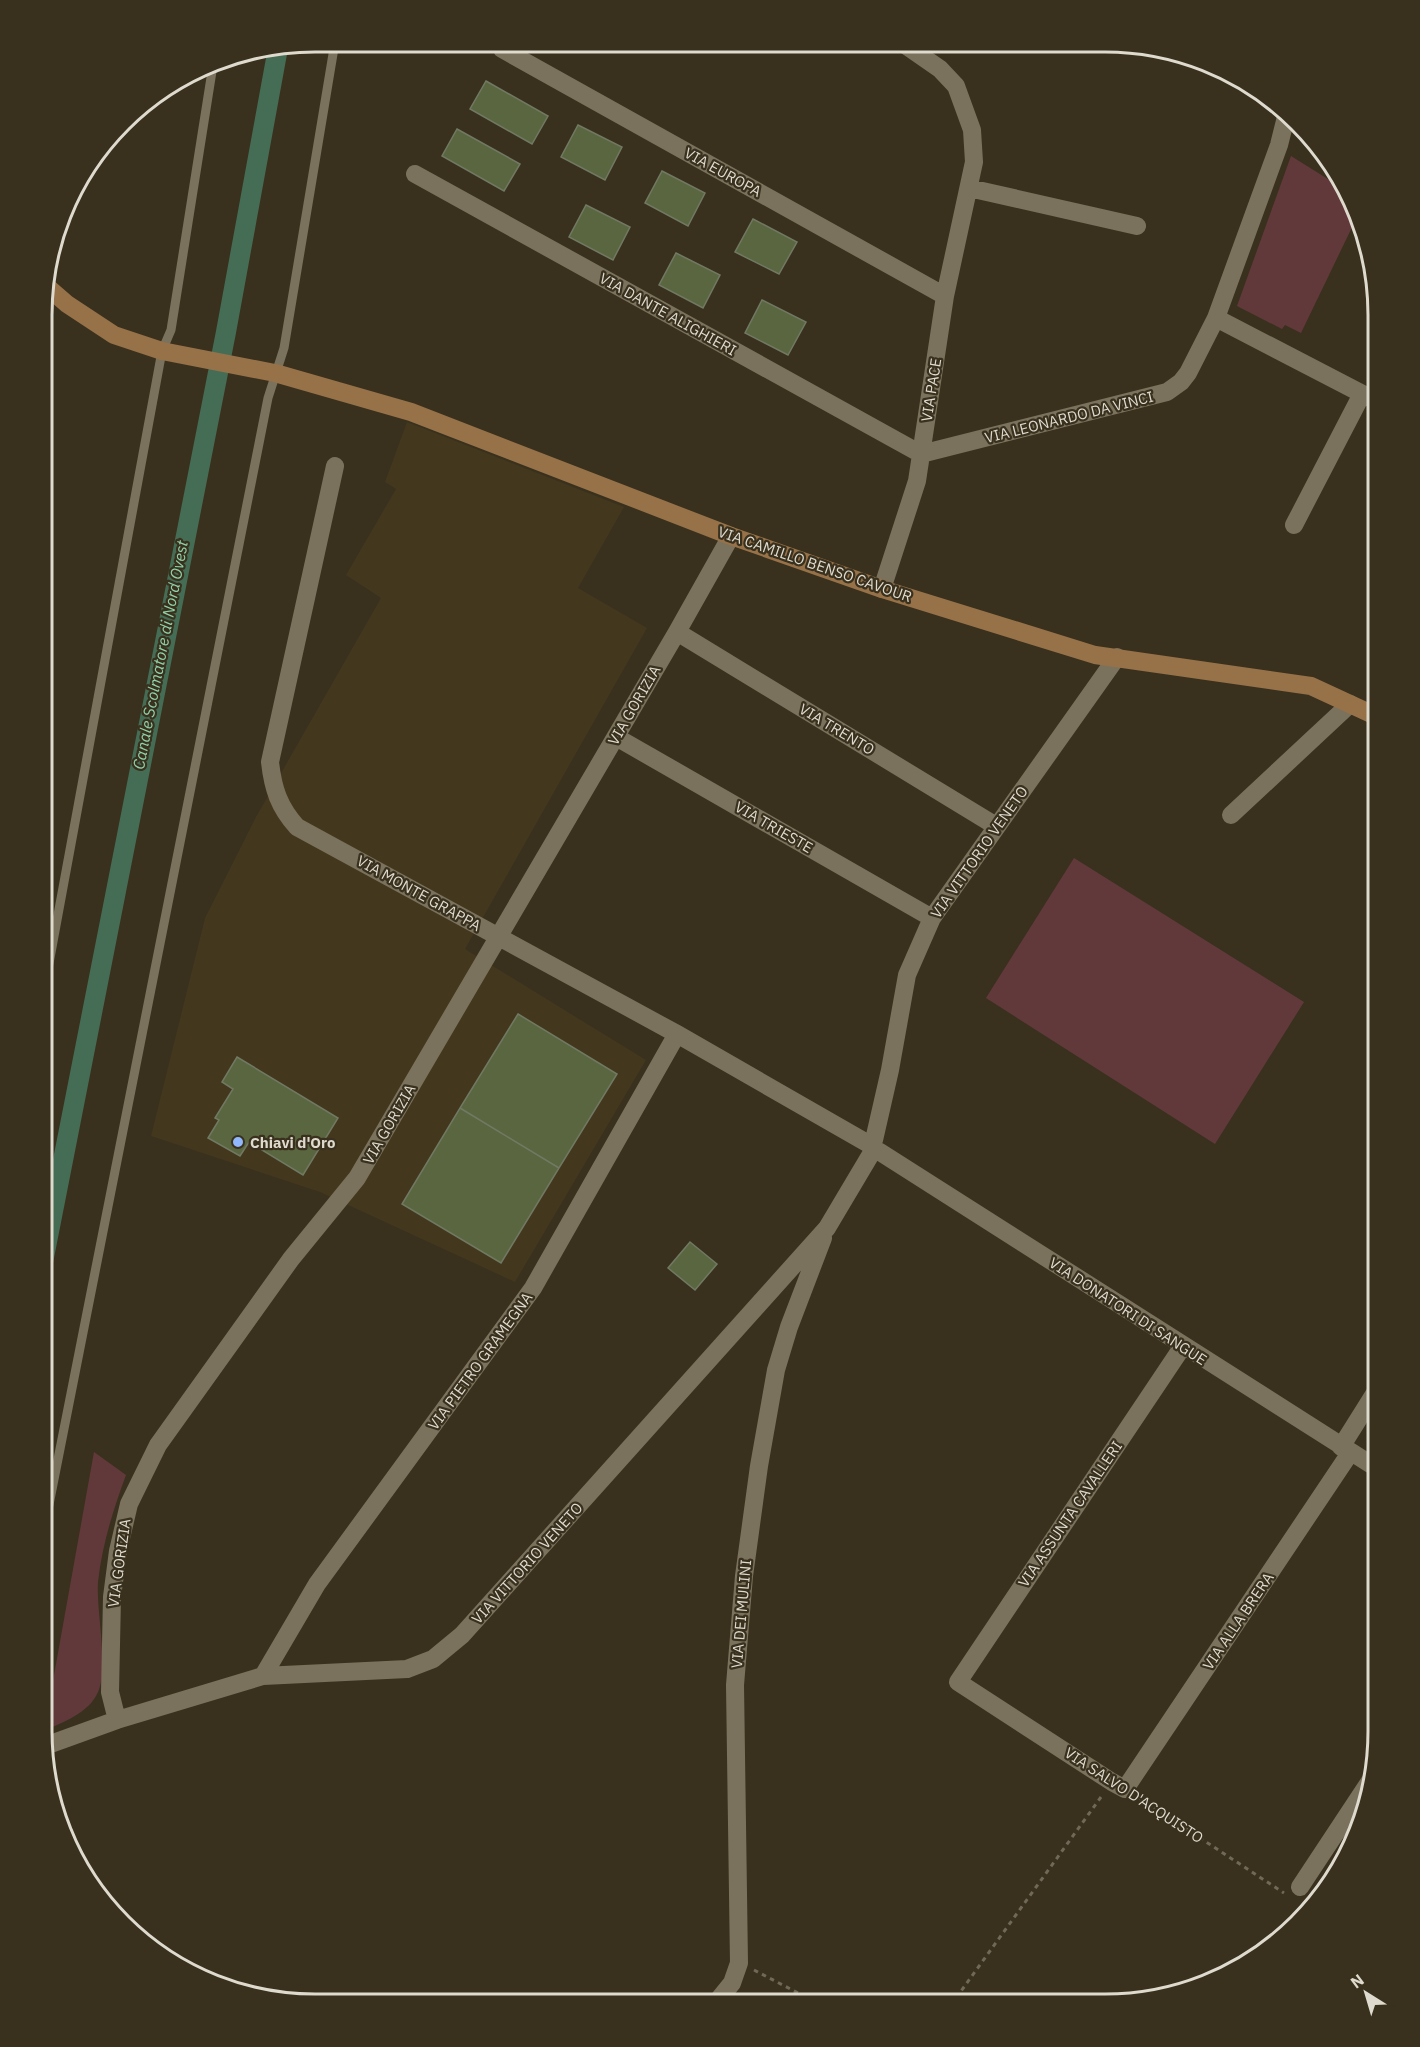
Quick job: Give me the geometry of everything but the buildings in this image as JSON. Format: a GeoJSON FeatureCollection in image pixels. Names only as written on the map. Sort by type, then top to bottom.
{"type":"FeatureCollection","features":[{"type":"Feature","properties":{"kind":"street","name":"VIA EUROPA"},"geometry":{"type":"LineString","coordinates":[[507,52],[945,296]]}},
{"type":"Feature","properties":{"kind":"street","name":"VIA PACE"},"geometry":{"type":"LineString","coordinates":[[882,589],[917,482],[945,296],[974,162],[972,130],[956,86],[940,69],[916,52]]}},
{"type":"Feature","properties":{"kind":"street","name":"VIA LEONARDO DA VINCI"},"geometry":{"type":"LineString","coordinates":[[921,454],[1167,392],[1181,382],[1188,373],[1216,318],[1279,145],[1284,124]]}},
{"type":"Feature","properties":{"kind":"street","name":"VIA DANTE ALIGHIERI"},"geometry":{"type":"LineString","coordinates":[[415,174],[921,454]]}},
{"type":"Feature","properties":{"kind":"street"},"geometry":{"type":"LineString","coordinates":[[969,188],[1137,226]]}},
{"type":"Feature","properties":{"kind":"street","name":"VIA CAMILLO BENSO CAVOUR"},"geometry":{"type":"LineString","coordinates":[[54,292],[114,335],[169,352],[267,371],[411,412],[731,536],[882,589],[1095,655],[1311,686],[1368,712]]}},
{"type":"Feature","properties":{"kind":"street"},"geometry":{"type":"LineString","coordinates":[[1216,318],[1368,397]]}},
{"type":"Feature","properties":{"kind":"street"},"geometry":{"type":"LineString","coordinates":[[1294,525],[1368,401]]}},
{"type":"Feature","properties":{"kind":"street","name":"VIA MONTE GRAPPA"},"geometry":{"type":"LineString","coordinates":[[335,466],[270,762],[277,800],[285,814],[297,826],[677,1034],[873,1147]]}},
{"type":"Feature","properties":{"kind":"street","name":"VIA GORIZIA"},"geometry":{"type":"LineString","coordinates":[[117,1720],[110,1692],[112,1597],[118,1551],[129,1504],[158,1444],[291,1259],[357,1178],[616,737],[731,536]]}},
{"type":"Feature","properties":{"kind":"street","name":"VIA TRENTO"},"geometry":{"type":"LineString","coordinates":[[677,632],[996,826]]}},
{"type":"Feature","properties":{"kind":"street","name":"VIA VITTORIO VENETO"},"geometry":{"type":"LineString","coordinates":[[53,1743],[117,1720],[263,1676],[407,1669],[433,1659],[462,1635],[827,1228],[873,1147],[907,975],[932,918],[1117,657]]}},
{"type":"Feature","properties":{"kind":"street"},"geometry":{"type":"LineString","coordinates":[[1231,815],[1350,704]]}},
{"type":"Feature","properties":{"kind":"street","name":"VIA TRIESTE"},"geometry":{"type":"LineString","coordinates":[[616,737],[932,918]]}},
{"type":"Feature","properties":{"kind":"street","name":"VIA PIETRO GRAMEGNA"},"geometry":{"type":"LineString","coordinates":[[263,1676],[317,1584],[533,1288],[677,1034]]}},
{"type":"Feature","properties":{"kind":"street","name":"VIA DONATORI DI SANGUE"},"geometry":{"type":"LineString","coordinates":[[873,1147],[1368,1463]]}},
{"type":"Feature","properties":{"kind":"street","name":"VIA DEI MULINI"},"geometry":{"type":"LineString","coordinates":[[723,1994],[732,1983],[739,1963],[735,1685],[744,1576],[759,1466],[776,1370],[789,1327],[827,1228]]}},
{"type":"Feature","properties":{"kind":"street","name":"VIA ASSUNTA CAVALLERI"},"geometry":{"type":"LineString","coordinates":[[958,1682],[1183,1346]]}},
{"type":"Feature","properties":{"kind":"street","name":"VIA ALLA BRERA"},"geometry":{"type":"LineString","coordinates":[[1119,1785],[1346,1450],[1368,1407]]}},
{"type":"Feature","properties":{"kind":"street","name":"VIA SALVO D'ACQUISTO"},"geometry":{"type":"LineString","coordinates":[[958,1682],[1119,1785]]}},
{"type":"Feature","properties":{"kind":"street"},"geometry":{"type":"LineString","coordinates":[[1296,1895],[1359,1797]]}},
{"type":"Feature","properties":{"kind":"lane"},"geometry":{"type":"LineString","coordinates":[[52,1488],[267,371],[284,348],[333,52]]}},
{"type":"Feature","properties":{"kind":"lane"},"geometry":{"type":"LineString","coordinates":[[52,950],[169,352],[211,75]]}},
{"type":"Feature","properties":{"kind":"path"},"geometry":{"type":"LineString","coordinates":[[959,1994],[1119,1785]]}},
{"type":"Feature","properties":{"kind":"path","name":"VIA SALVO D'ACQUISTO"},"geometry":{"type":"LineString","coordinates":[[1119,1785],[1296,1895],[1303,1903]]}},
{"type":"Feature","properties":{"kind":"path"},"geometry":{"type":"LineString","coordinates":[[739,1963],[801,1994]]}},
{"type":"Feature","properties":{"kind":"shaded area"},"geometry":{"type":"Polygon","coordinates":[[[1291,156],[1330,180],[1352,227],[1301,333],[1285,325],[1282,329],[1237,306],[1291,156]]]}},
{"type":"Feature","properties":{"kind":"shaded area"},"geometry":{"type":"Polygon","coordinates":[[[407,422],[624,507],[578,588],[647,628],[465,949],[646,1060],[515,1282],[320,1192],[151,1136],[205,918],[256,817],[381,598],[346,575],[396,489],[385,482],[407,422]]]}},
{"type":"Feature","properties":{"kind":"shaded area"},"geometry":{"type":"Polygon","coordinates":[[[1074,858],[1304,1002],[1215,1144],[986,998],[1074,858]]]}},
{"type":"Feature","properties":{"kind":"shaded area"},"geometry":{"type":"Polygon","coordinates":[[[94,1452],[126,1475],[109,1528],[98,1582],[102,1655],[101,1682],[98,1692],[88,1706],[75,1716],[52,1727],[52,1686],[94,1452]]]}},
{"type":"Feature","properties":{"kind":"waterway","name":"Canale Scolmatore di Nord Ovest"},"geometry":{"type":"LineString","coordinates":[[52,1216],[226,332],[277,56]]}},
{"type":"Feature","properties":{"kind":"place","name":"Chiavi d'Oro"},"geometry":{"type":"Point","coordinates":[238,1142]}}]}
